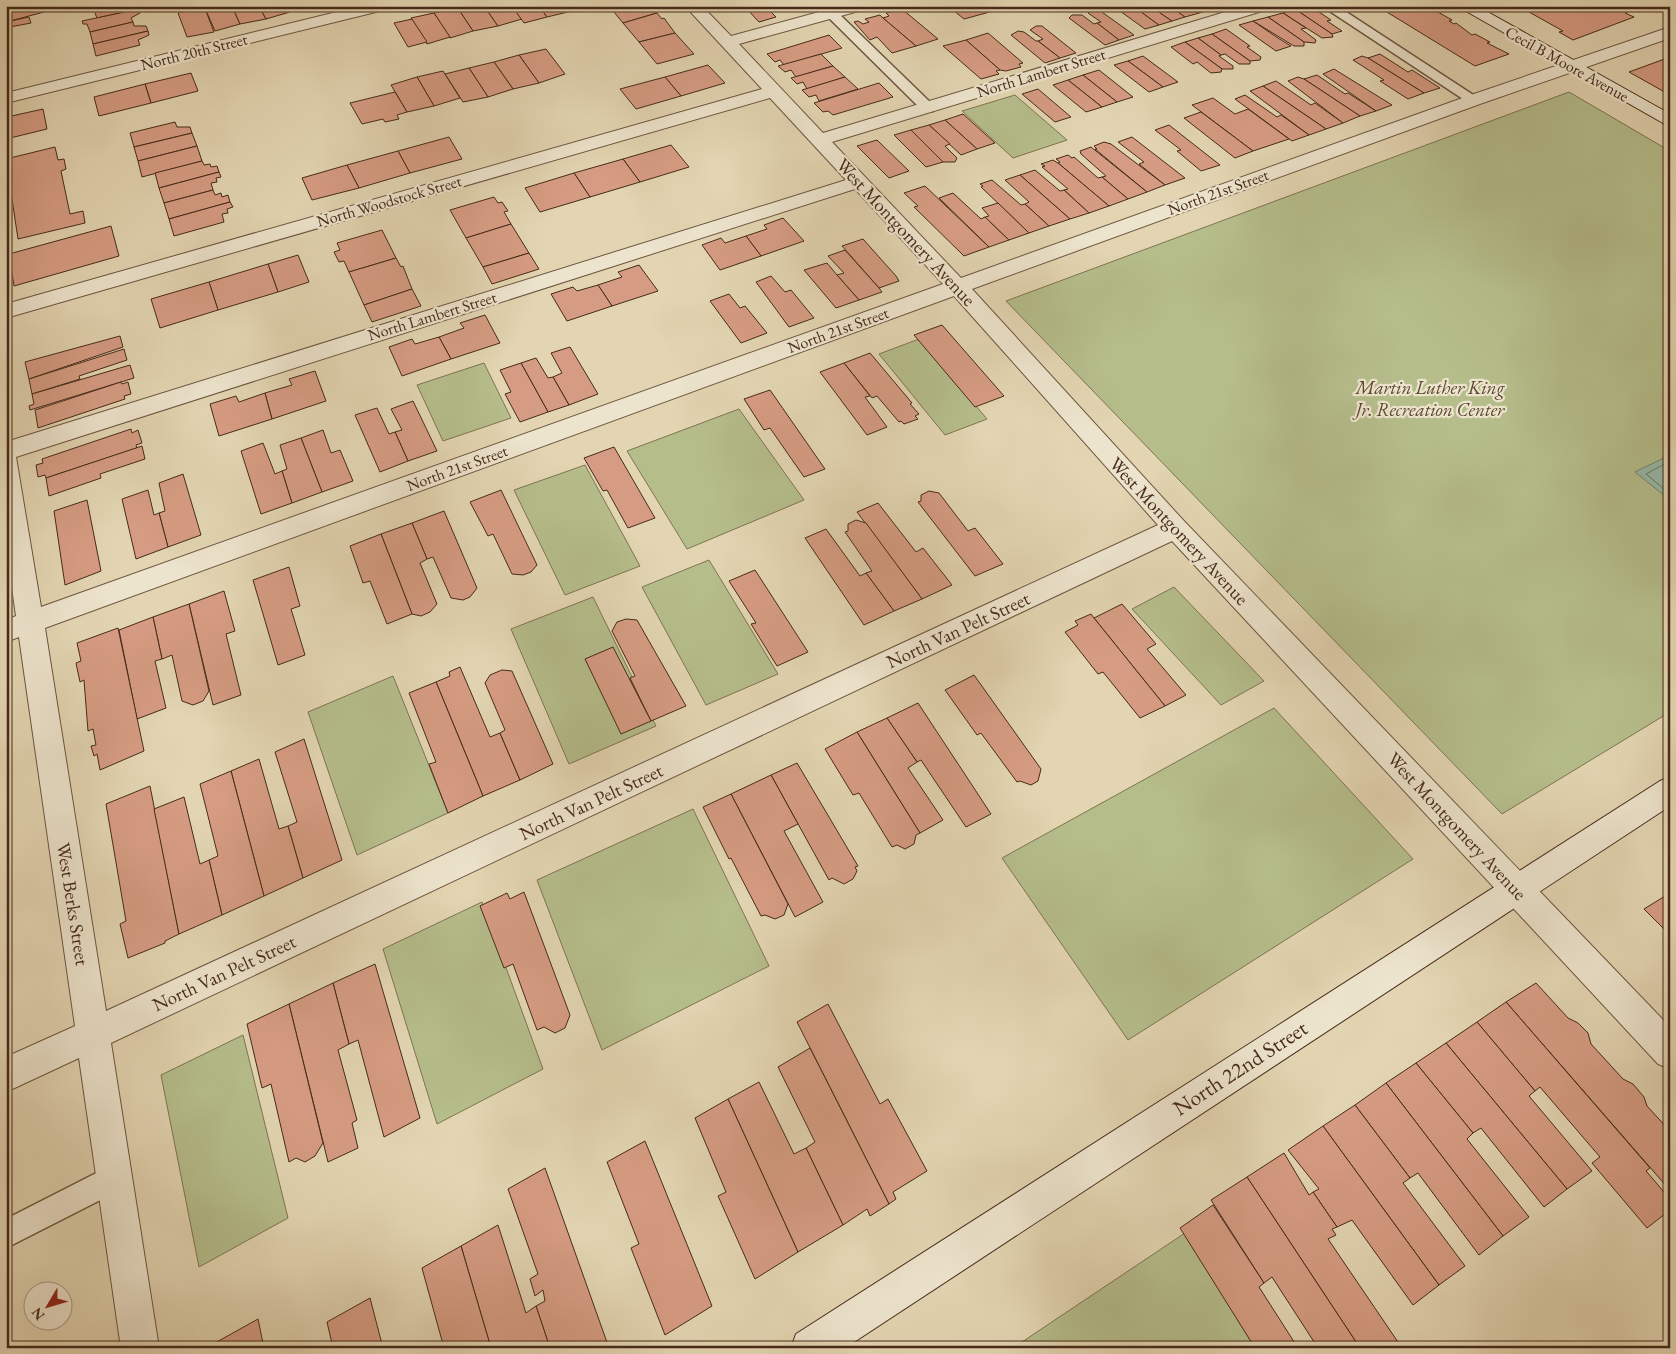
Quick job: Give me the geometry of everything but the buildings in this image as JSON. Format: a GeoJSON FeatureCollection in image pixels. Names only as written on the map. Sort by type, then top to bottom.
{"type":"FeatureCollection","features":[{"type":"Feature","properties":{"kind":"street","name":"North 20th Street"},"geometry":{"type":"LineString","coordinates":[[6,98],[382,6]]}},
{"type":"Feature","properties":{"kind":"street","name":"West Montgomery Avenue"},"geometry":{"type":"LineString","coordinates":[[693,6],[728,42],[771,92],[958,287],[1175,528],[1670,1052]]}},
{"type":"Feature","properties":{"kind":"street"},"geometry":{"type":"LineString","coordinates":[[728,42],[860,6]]}},
{"type":"Feature","properties":{"kind":"street","name":"North Lambert Street"},"geometry":{"type":"LineString","coordinates":[[819,140],[1263,6]]}},
{"type":"Feature","properties":{"kind":"street","name":"Cecil B Moore Avenue"},"geometry":{"type":"LineString","coordinates":[[1465,6],[1670,122]]}},
{"type":"Feature","properties":{"kind":"street","name":"North 21st Street"},"geometry":{"type":"LineString","coordinates":[[18,627],[1474,100],[1670,32]]}},
{"type":"Feature","properties":{"kind":"street","name":"North Woodstock Street"},"geometry":{"type":"LineString","coordinates":[[6,311],[771,92]]}},
{"type":"Feature","properties":{"kind":"street","name":"North Lambert Street"},"geometry":{"type":"LineString","coordinates":[[6,451],[858,182]]}},
{"type":"Feature","properties":{"kind":"street","name":"West Berks Street"},"geometry":{"type":"LineString","coordinates":[[6,460],[18,627],[93,1035],[140,1348]]}},
{"type":"Feature","properties":{"kind":"street","name":"North Van Pelt Street"},"geometry":{"type":"LineString","coordinates":[[6,1075],[1175,528]]}},
{"type":"Feature","properties":{"kind":"street","name":"North 22nd Street"},"geometry":{"type":"LineString","coordinates":[[810,1348],[1515,888],[1670,790]]}},
{"type":"Feature","properties":{"kind":"lane"},"geometry":{"type":"LineString","coordinates":[[1328,6],[1474,100]]}},
{"type":"Feature","properties":{"kind":"lane"},"geometry":{"type":"LineString","coordinates":[[832,14],[928,108]]}},
{"type":"Feature","properties":{"kind":"lane"},"geometry":{"type":"LineString","coordinates":[[6,1234],[114,1178]]}},
{"type":"Feature","properties":{"kind":"green space","name":"Martin Luther King Jr. Recreation Center"},"geometry":{"type":"Polygon","coordinates":[[[1569,92],[1670,151],[1670,712],[1502,814],[1006,301],[1569,92]]]}},
{"type":"Feature","properties":{"kind":"green space"},"geometry":{"type":"Polygon","coordinates":[[[1015,95],[1067,140],[1013,158],[962,111],[1015,95]]]}},
{"type":"Feature","properties":{"kind":"green space"},"geometry":{"type":"Polygon","coordinates":[[[919,339],[987,419],[945,435],[879,354],[919,339]]]}},
{"type":"Feature","properties":{"kind":"green space"},"geometry":{"type":"Polygon","coordinates":[[[484,363],[511,418],[443,441],[417,385],[484,363]]]}},
{"type":"Feature","properties":{"kind":"green space"},"geometry":{"type":"Polygon","coordinates":[[[739,409],[804,500],[687,549],[627,451],[739,409]]]}},
{"type":"Feature","properties":{"kind":"green space"},"geometry":{"type":"Polygon","coordinates":[[[585,465],[640,566],[565,595],[514,490],[585,465]]]}},
{"type":"Feature","properties":{"kind":"green space"},"geometry":{"type":"Polygon","coordinates":[[[709,560],[778,674],[706,705],[642,587],[709,560]]]}},
{"type":"Feature","properties":{"kind":"green space"},"geometry":{"type":"Polygon","coordinates":[[[1174,587],[1264,681],[1221,705],[1132,609],[1174,587]]]}},
{"type":"Feature","properties":{"kind":"green space"},"geometry":{"type":"Polygon","coordinates":[[[593,597],[656,726],[569,764],[511,629],[593,597]]]}},
{"type":"Feature","properties":{"kind":"green space"},"geometry":{"type":"Polygon","coordinates":[[[393,676],[448,813],[357,855],[308,712],[393,676]]]}},
{"type":"Feature","properties":{"kind":"green space"},"geometry":{"type":"Polygon","coordinates":[[[1274,708],[1413,859],[1128,1040],[1002,858],[1274,708]]]}},
{"type":"Feature","properties":{"kind":"green space"},"geometry":{"type":"Polygon","coordinates":[[[693,809],[769,966],[602,1050],[537,880],[693,809]]]}},
{"type":"Feature","properties":{"kind":"green space"},"geometry":{"type":"Polygon","coordinates":[[[482,902],[543,1069],[437,1124],[383,949],[482,902]]]}},
{"type":"Feature","properties":{"kind":"green space"},"geometry":{"type":"Polygon","coordinates":[[[243,1035],[288,1218],[199,1267],[161,1075],[243,1035]]]}},
{"type":"Feature","properties":{"kind":"green space"},"geometry":{"type":"Polygon","coordinates":[[[1185,1233],[1256,1348],[1013,1348],[1185,1233]]]}},
{"type":"Feature","properties":{"kind":"water"},"geometry":{"type":"Polygon","coordinates":[[[1670,455],[1670,500],[1635,472],[1670,455]]]}}]}
